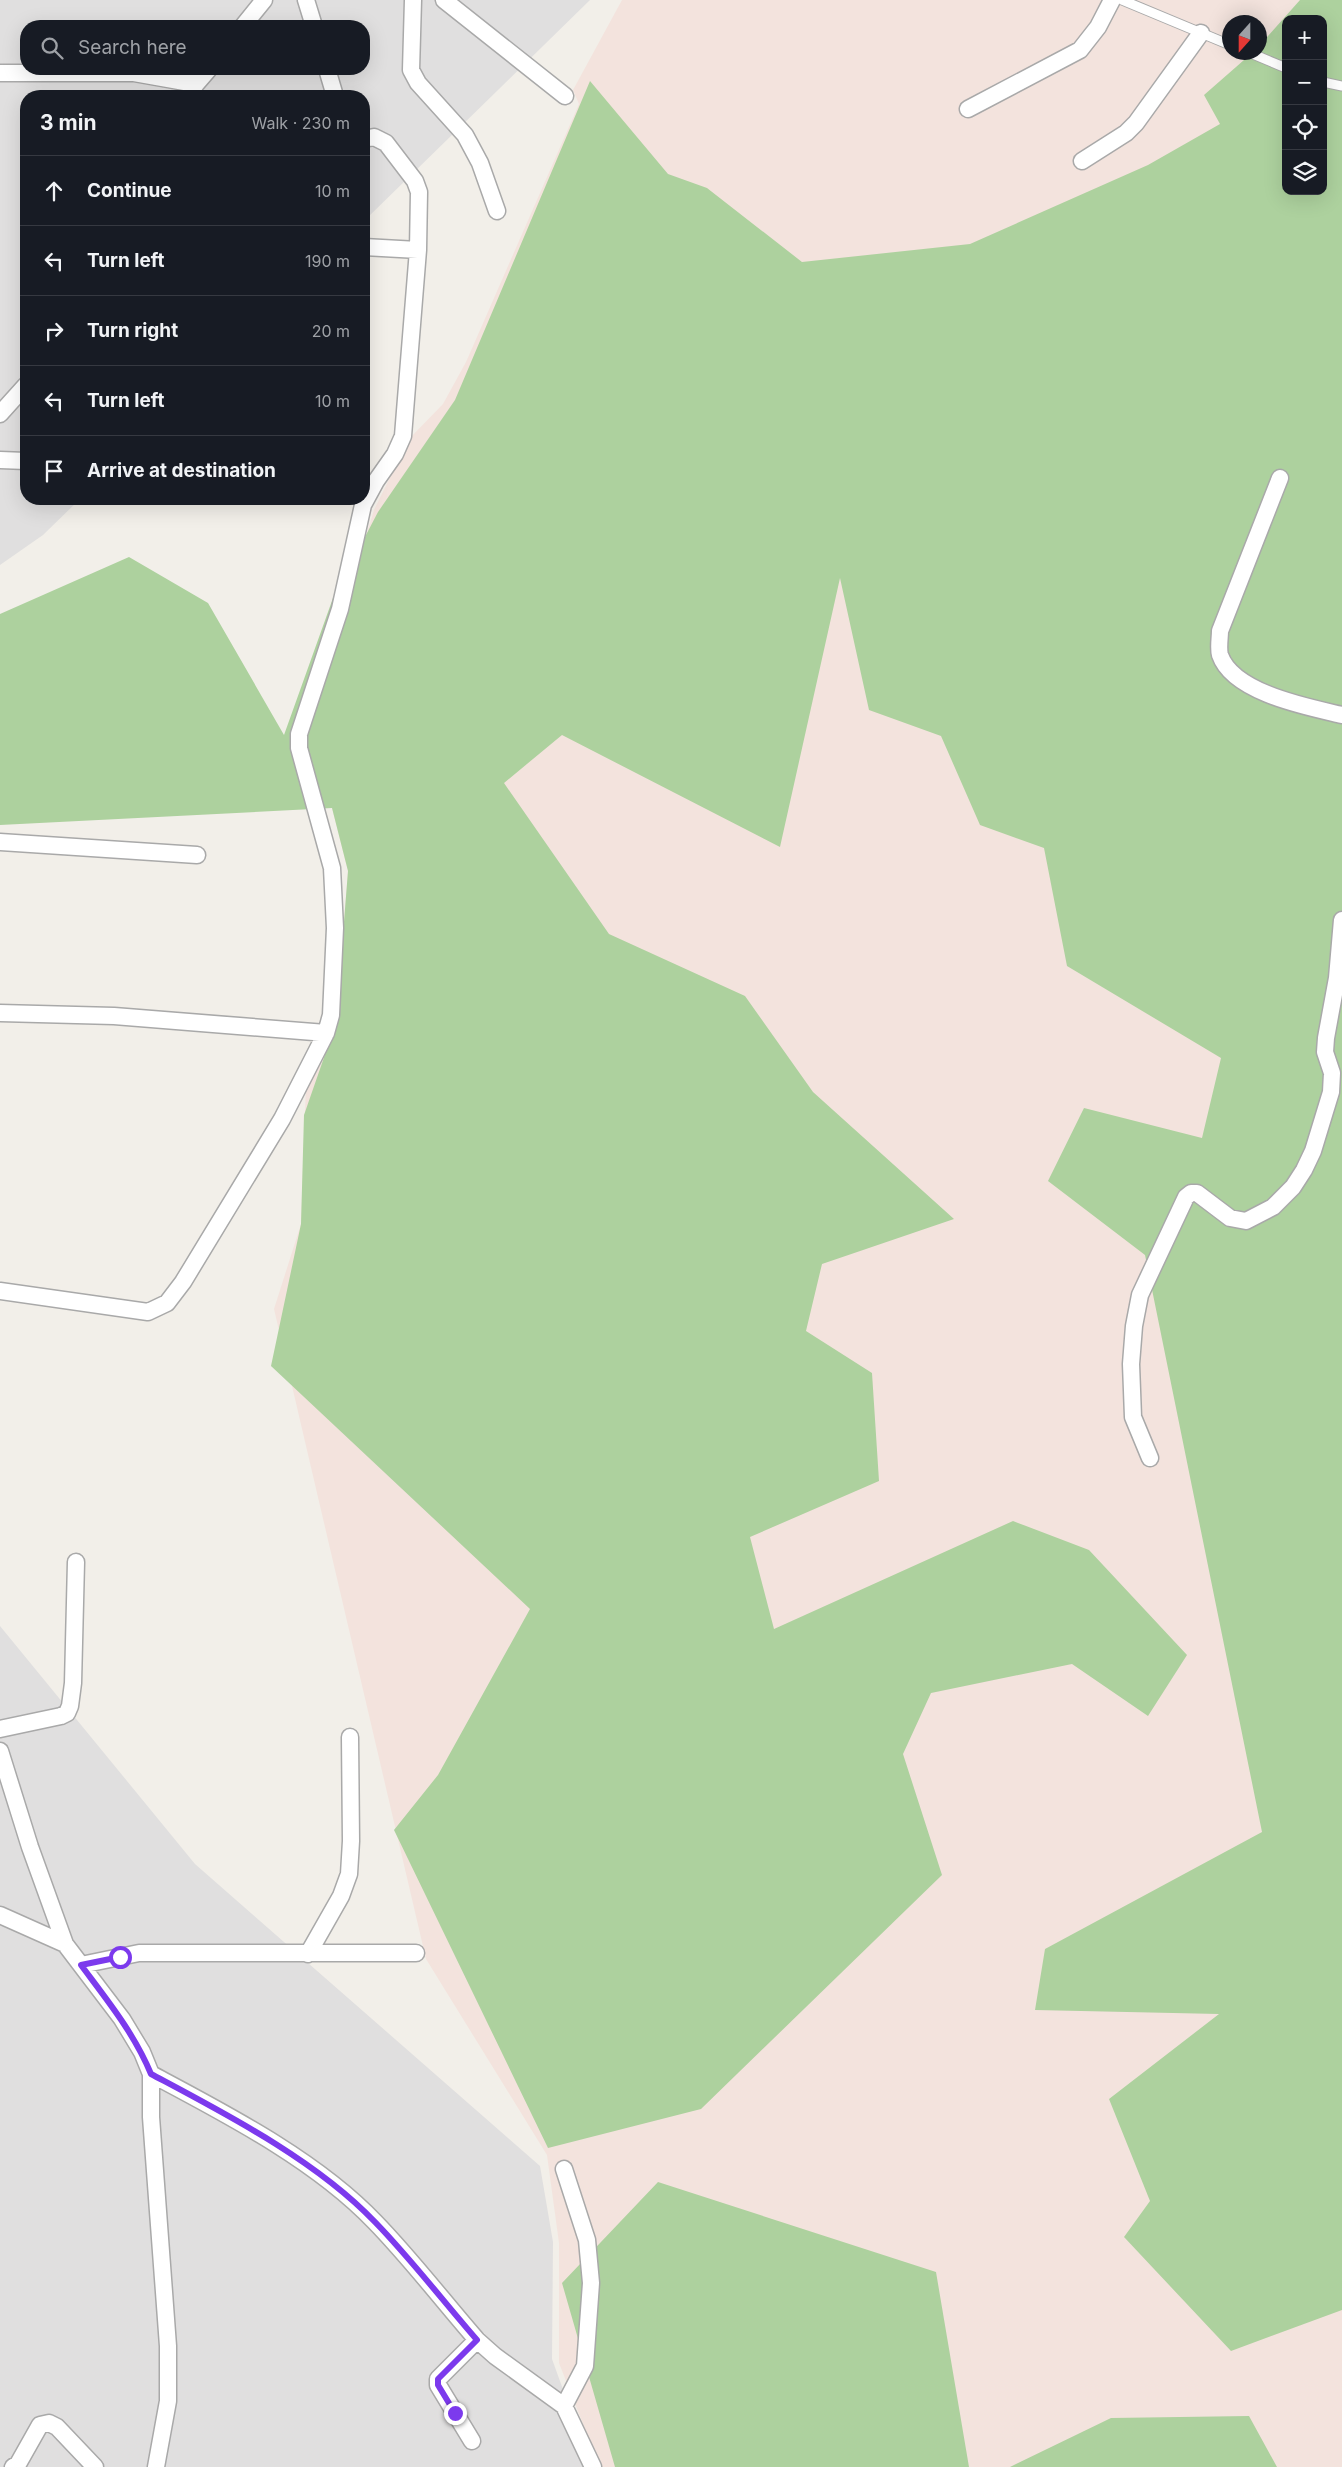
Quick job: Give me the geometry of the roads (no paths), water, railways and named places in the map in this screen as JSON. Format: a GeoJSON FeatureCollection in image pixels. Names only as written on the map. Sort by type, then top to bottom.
{"type":"FeatureCollection","features":[{"type":"Feature","properties":{"kind":"street"},"geometry":{"type":"LineString","coordinates":[[248,20],[264,0]]}},
{"type":"Feature","properties":{"kind":"street"},"geometry":{"type":"LineString","coordinates":[[306,0],[312,20]]}},
{"type":"Feature","properties":{"kind":"street"},"geometry":{"type":"LineString","coordinates":[[413,0],[411,70],[418,83],[465,135],[480,163],[497,211]]}},
{"type":"Feature","properties":{"kind":"street"},"geometry":{"type":"LineString","coordinates":[[444,0],[565,96]]}},
{"type":"Feature","properties":{"kind":"street"},"geometry":{"type":"LineString","coordinates":[[968,110],[1080,50],[1098,28],[1112,0]]}},
{"type":"Feature","properties":{"kind":"street"},"geometry":{"type":"LineString","coordinates":[[1082,161],[1126,133],[1136,123],[1200,33]]}},
{"type":"Feature","properties":{"kind":"street"},"geometry":{"type":"LineString","coordinates":[[0,73],[20,73]]}},
{"type":"Feature","properties":{"kind":"street"},"geometry":{"type":"LineString","coordinates":[[141,75],[192,90],[204,75]]}},
{"type":"Feature","properties":{"kind":"street"},"geometry":{"type":"LineString","coordinates":[[329,75],[333,90]]}},
{"type":"Feature","properties":{"kind":"street"},"geometry":{"type":"LineString","coordinates":[[370,137],[374,136],[381,139],[414,181],[419,192],[418,250],[403,436],[396,454],[370,480]]}},
{"type":"Feature","properties":{"kind":"street"},"geometry":{"type":"LineString","coordinates":[[370,247],[418,250]]}},
{"type":"Feature","properties":{"kind":"street"},"geometry":{"type":"LineString","coordinates":[[0,414],[20,391]]}},
{"type":"Feature","properties":{"kind":"street"},"geometry":{"type":"LineString","coordinates":[[0,460],[20,461]]}},
{"type":"Feature","properties":{"kind":"street"},"geometry":{"type":"LineString","coordinates":[[1280,478],[1220,631],[1220,654],[1228,668],[1244,682],[1302,706],[1342,715]]}},
{"type":"Feature","properties":{"kind":"street"},"geometry":{"type":"LineString","coordinates":[[0,1290],[148,1312],[167,1303],[193,1265],[282,1120],[326,1033],[331,1014],[335,928],[332,868],[299,748],[299,734],[340,609],[363,505]]}},
{"type":"Feature","properties":{"kind":"street"},"geometry":{"type":"LineString","coordinates":[[0,842],[197,855]]}},
{"type":"Feature","properties":{"kind":"street"},"geometry":{"type":"LineString","coordinates":[[1150,1458],[1133,1417],[1132,1355],[1140,1295],[1186,1197],[1191,1193],[1197,1193],[1230,1218],[1246,1221],[1273,1207],[1293,1187],[1304,1170],[1313,1151],[1331,1092],[1332,1073],[1325,1052],[1337,978],[1342,920]]}},
{"type":"Feature","properties":{"kind":"street"},"geometry":{"type":"LineString","coordinates":[[0,1013],[114,1016],[326,1033]]}},
{"type":"Feature","properties":{"kind":"street"},"geometry":{"type":"LineString","coordinates":[[0,1729],[61,1716],[67,1713],[70,1706],[73,1683],[76,1562]]}},
{"type":"Feature","properties":{"kind":"street"},"geometry":{"type":"LineString","coordinates":[[308,1954],[341,1896],[349,1874],[351,1841],[350,1737]]}},
{"type":"Feature","properties":{"kind":"street"},"geometry":{"type":"LineString","coordinates":[[0,1752],[30,1847],[65,1944],[122,2019],[142,2052],[151,2074],[151,2117],[168,2346],[168,2401],[156,2467]]}},
{"type":"Feature","properties":{"kind":"street"},"geometry":{"type":"LineString","coordinates":[[0,1915],[65,1944]]}},
{"type":"Feature","properties":{"kind":"street"},"geometry":{"type":"LineString","coordinates":[[81,1965],[139,1953],[416,1953]]}},
{"type":"Feature","properties":{"kind":"street"},"geometry":{"type":"LineString","coordinates":[[151,2074],[237,2119],[328,2181],[374,2221],[477,2340],[494,2356],[564,2406],[593,2467]]}},
{"type":"Feature","properties":{"kind":"street"},"geometry":{"type":"LineString","coordinates":[[564,2169],[587,2240],[591,2283],[585,2366],[564,2406]]}},
{"type":"Feature","properties":{"kind":"street"},"geometry":{"type":"LineString","coordinates":[[472,2441],[438,2385],[438,2379],[477,2340]]}},
{"type":"Feature","properties":{"kind":"street"},"geometry":{"type":"LineString","coordinates":[[14,2467],[18,2464],[40,2425],[49,2422],[57,2427],[95,2467]]}},
{"type":"Feature","properties":{"kind":"lane"},"geometry":{"type":"LineString","coordinates":[[1122,0],[1222,42]]}},
{"type":"Feature","properties":{"kind":"lane"},"geometry":{"type":"LineString","coordinates":[[1267,60],[1282,66]]}},
{"type":"Feature","properties":{"kind":"lane"},"geometry":{"type":"LineString","coordinates":[[1327,83],[1342,86]]}}]}
